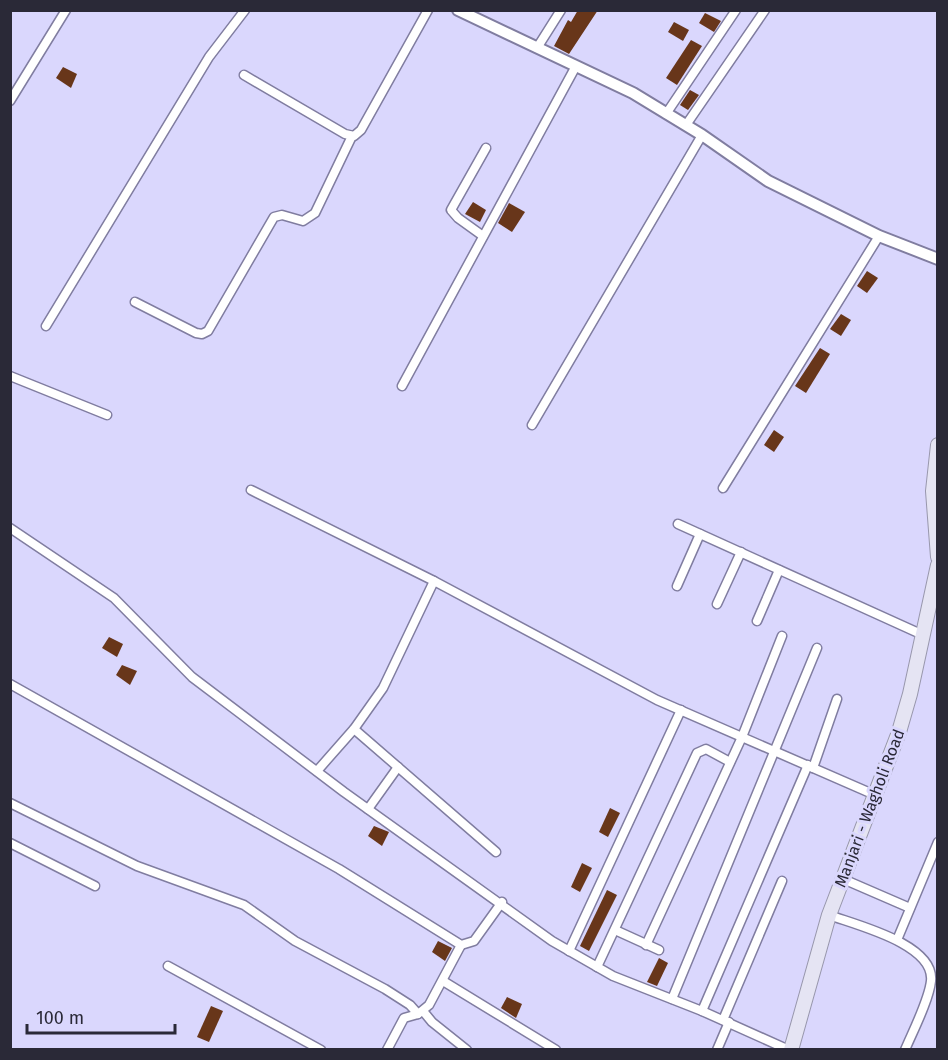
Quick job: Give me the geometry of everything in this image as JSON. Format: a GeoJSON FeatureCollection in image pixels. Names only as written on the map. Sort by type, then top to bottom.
{"type":"FeatureCollection","features":[{"type":"Feature","properties":{"kind":"main road"},"geometry":{"type":"LineString","coordinates":[[938,445],[933,491],[938,557]]}},
{"type":"Feature","properties":{"kind":"main road","name":"Manjari - Wagholi Road"},"geometry":{"type":"LineString","coordinates":[[790,1050],[829,915],[899,732],[938,565]]}},
{"type":"Feature","properties":{"kind":"street"},"geometry":{"type":"LineString","coordinates":[[10,100],[66,10]]}},
{"type":"Feature","properties":{"kind":"street"},"geometry":{"type":"LineString","coordinates":[[46,326],[209,57],[245,10]]}},
{"type":"Feature","properties":{"kind":"street"},"geometry":{"type":"LineString","coordinates":[[135,302],[196,333],[202,334],[208,331],[274,217],[282,215],[303,221],[315,213],[352,136],[361,130],[428,10]]}},
{"type":"Feature","properties":{"kind":"street"},"geometry":{"type":"LineString","coordinates":[[458,10],[470,13],[537,48],[633,93],[702,135],[768,181],[879,236],[938,259]]}},
{"type":"Feature","properties":{"kind":"street"},"geometry":{"type":"LineString","coordinates":[[537,48],[561,10]]}},
{"type":"Feature","properties":{"kind":"street"},"geometry":{"type":"LineString","coordinates":[[666,114],[736,10]]}},
{"type":"Feature","properties":{"kind":"street"},"geometry":{"type":"LineString","coordinates":[[686,125],[765,10]]}},
{"type":"Feature","properties":{"kind":"street"},"geometry":{"type":"LineString","coordinates":[[402,386],[576,66]]}},
{"type":"Feature","properties":{"kind":"street"},"geometry":{"type":"LineString","coordinates":[[244,75],[352,136]]}},
{"type":"Feature","properties":{"kind":"street"},"geometry":{"type":"LineString","coordinates":[[532,425],[702,135]]}},
{"type":"Feature","properties":{"kind":"street"},"geometry":{"type":"LineString","coordinates":[[483,236],[451,210],[486,148]]}},
{"type":"Feature","properties":{"kind":"street"},"geometry":{"type":"LineString","coordinates":[[723,489],[879,236]]}},
{"type":"Feature","properties":{"kind":"street"},"geometry":{"type":"LineString","coordinates":[[10,376],[107,415]]}},
{"type":"Feature","properties":{"kind":"street"},"geometry":{"type":"LineString","coordinates":[[251,490],[434,581],[681,710],[875,795]]}},
{"type":"Feature","properties":{"kind":"street"},"geometry":{"type":"LineString","coordinates":[[678,524],[923,635]]}},
{"type":"Feature","properties":{"kind":"street"},"geometry":{"type":"LineString","coordinates":[[10,528],[106,591],[192,677],[317,771],[569,951],[597,968],[790,1050]]}},
{"type":"Feature","properties":{"kind":"street"},"geometry":{"type":"LineString","coordinates":[[677,586],[700,534]]}},
{"type":"Feature","properties":{"kind":"street"},"geometry":{"type":"LineString","coordinates":[[717,604],[741,552]]}},
{"type":"Feature","properties":{"kind":"street"},"geometry":{"type":"LineString","coordinates":[[757,621],[779,570]]}},
{"type":"Feature","properties":{"kind":"street"},"geometry":{"type":"LineString","coordinates":[[317,771],[354,729],[383,688],[434,581]]}},
{"type":"Feature","properties":{"kind":"street"},"geometry":{"type":"LineString","coordinates":[[646,945],[742,737],[782,636]]}},
{"type":"Feature","properties":{"kind":"street"},"geometry":{"type":"LineString","coordinates":[[672,999],[776,752],[817,648]]}},
{"type":"Feature","properties":{"kind":"street"},"geometry":{"type":"LineString","coordinates":[[10,684],[339,869],[461,945]]}},
{"type":"Feature","properties":{"kind":"street"},"geometry":{"type":"LineString","coordinates":[[702,1011],[810,767],[837,699]]}},
{"type":"Feature","properties":{"kind":"street"},"geometry":{"type":"LineString","coordinates":[[569,951],[681,710]]}},
{"type":"Feature","properties":{"kind":"street"},"geometry":{"type":"LineString","coordinates":[[354,729],[496,852]]}},
{"type":"Feature","properties":{"kind":"street"},"geometry":{"type":"LineString","coordinates":[[597,968],[699,751],[706,749],[730,762]]}},
{"type":"Feature","properties":{"kind":"street"},"geometry":{"type":"LineString","coordinates":[[368,808],[398,767]]}},
{"type":"Feature","properties":{"kind":"street"},"geometry":{"type":"LineString","coordinates":[[10,803],[137,866],[244,905],[295,941],[374,983],[421,1012],[462,1048]]}},
{"type":"Feature","properties":{"kind":"street"},"geometry":{"type":"LineString","coordinates":[[897,940],[938,842]]}},
{"type":"Feature","properties":{"kind":"street"},"geometry":{"type":"LineString","coordinates":[[10,843],[95,886]]}},
{"type":"Feature","properties":{"kind":"street"},"geometry":{"type":"LineString","coordinates":[[843,879],[910,908]]}},
{"type":"Feature","properties":{"kind":"street"},"geometry":{"type":"LineString","coordinates":[[717,1050],[726,1021],[782,881]]}},
{"type":"Feature","properties":{"kind":"street"},"geometry":{"type":"LineString","coordinates":[[387,1050],[404,1018],[421,1012],[443,981],[461,945],[474,941],[502,902]]}},
{"type":"Feature","properties":{"kind":"street"},"geometry":{"type":"LineString","coordinates":[[829,915],[897,940],[920,955],[931,973],[930,987],[905,1050]]}},
{"type":"Feature","properties":{"kind":"street"},"geometry":{"type":"LineString","coordinates":[[615,930],[659,950]]}},
{"type":"Feature","properties":{"kind":"street"},"geometry":{"type":"LineString","coordinates":[[168,966],[321,1050]]}},
{"type":"Feature","properties":{"kind":"street"},"geometry":{"type":"LineString","coordinates":[[443,981],[556,1050]]}},
{"type":"Feature","properties":{"kind":"building"},"geometry":{"type":"Polygon","coordinates":[[[578,10],[598,10],[569,54],[554,46],[568,20],[571,22],[578,10]]]}},
{"type":"Feature","properties":{"kind":"building"},"geometry":{"type":"Polygon","coordinates":[[[705,13],[721,21],[714,32],[699,23],[705,13]]]}},
{"type":"Feature","properties":{"kind":"building"},"geometry":{"type":"Polygon","coordinates":[[[674,22],[689,30],[683,41],[668,32],[674,22]]]}},
{"type":"Feature","properties":{"kind":"building"},"geometry":{"type":"Polygon","coordinates":[[[691,40],[702,46],[677,85],[666,78],[691,40]]]}},
{"type":"Feature","properties":{"kind":"building"},"geometry":{"type":"Polygon","coordinates":[[[63,67],[77,74],[71,88],[56,78],[63,67]]]}},
{"type":"Feature","properties":{"kind":"building"},"geometry":{"type":"Polygon","coordinates":[[[690,90],[699,95],[688,110],[680,105],[690,90]]]}},
{"type":"Feature","properties":{"kind":"building"},"geometry":{"type":"Polygon","coordinates":[[[473,202],[486,210],[480,222],[465,214],[473,202]]]}},
{"type":"Feature","properties":{"kind":"building"},"geometry":{"type":"Polygon","coordinates":[[[509,203],[525,212],[512,232],[498,223],[509,203]]]}},
{"type":"Feature","properties":{"kind":"building"},"geometry":{"type":"Polygon","coordinates":[[[867,271],[878,278],[867,293],[857,286],[867,271]]]}},
{"type":"Feature","properties":{"kind":"building"},"geometry":{"type":"Polygon","coordinates":[[[841,314],[851,320],[841,336],[830,329],[841,314]]]}},
{"type":"Feature","properties":{"kind":"building"},"geometry":{"type":"Polygon","coordinates":[[[820,348],[830,354],[806,393],[795,386],[820,348]]]}},
{"type":"Feature","properties":{"kind":"building"},"geometry":{"type":"Polygon","coordinates":[[[774,430],[784,437],[774,452],[764,445],[774,430]]]}},
{"type":"Feature","properties":{"kind":"building"},"geometry":{"type":"Polygon","coordinates":[[[109,637],[123,644],[117,657],[102,648],[109,637]]]}},
{"type":"Feature","properties":{"kind":"building"},"geometry":{"type":"Polygon","coordinates":[[[122,665],[137,671],[130,685],[116,675],[122,665]]]}},
{"type":"Feature","properties":{"kind":"building"},"geometry":{"type":"Polygon","coordinates":[[[610,808],[620,813],[608,837],[599,832],[610,808]]]}},
{"type":"Feature","properties":{"kind":"building"},"geometry":{"type":"Polygon","coordinates":[[[374,826],[389,832],[382,846],[368,836],[374,826]]]}},
{"type":"Feature","properties":{"kind":"building"},"geometry":{"type":"Polygon","coordinates":[[[582,863],[592,868],[580,892],[571,887],[582,863]]]}},
{"type":"Feature","properties":{"kind":"building"},"geometry":{"type":"Polygon","coordinates":[[[607,890],[617,895],[589,951],[580,946],[607,890]]]}},
{"type":"Feature","properties":{"kind":"building"},"geometry":{"type":"Polygon","coordinates":[[[438,941],[452,948],[445,961],[432,952],[438,941]]]}},
{"type":"Feature","properties":{"kind":"building"},"geometry":{"type":"Polygon","coordinates":[[[659,958],[668,963],[657,986],[647,982],[659,958]]]}},
{"type":"Feature","properties":{"kind":"building"},"geometry":{"type":"Polygon","coordinates":[[[507,997],[522,1004],[516,1018],[501,1008],[507,997]]]}},
{"type":"Feature","properties":{"kind":"building"},"geometry":{"type":"Polygon","coordinates":[[[211,1006],[223,1011],[209,1042],[197,1037],[211,1006]]]}}]}
